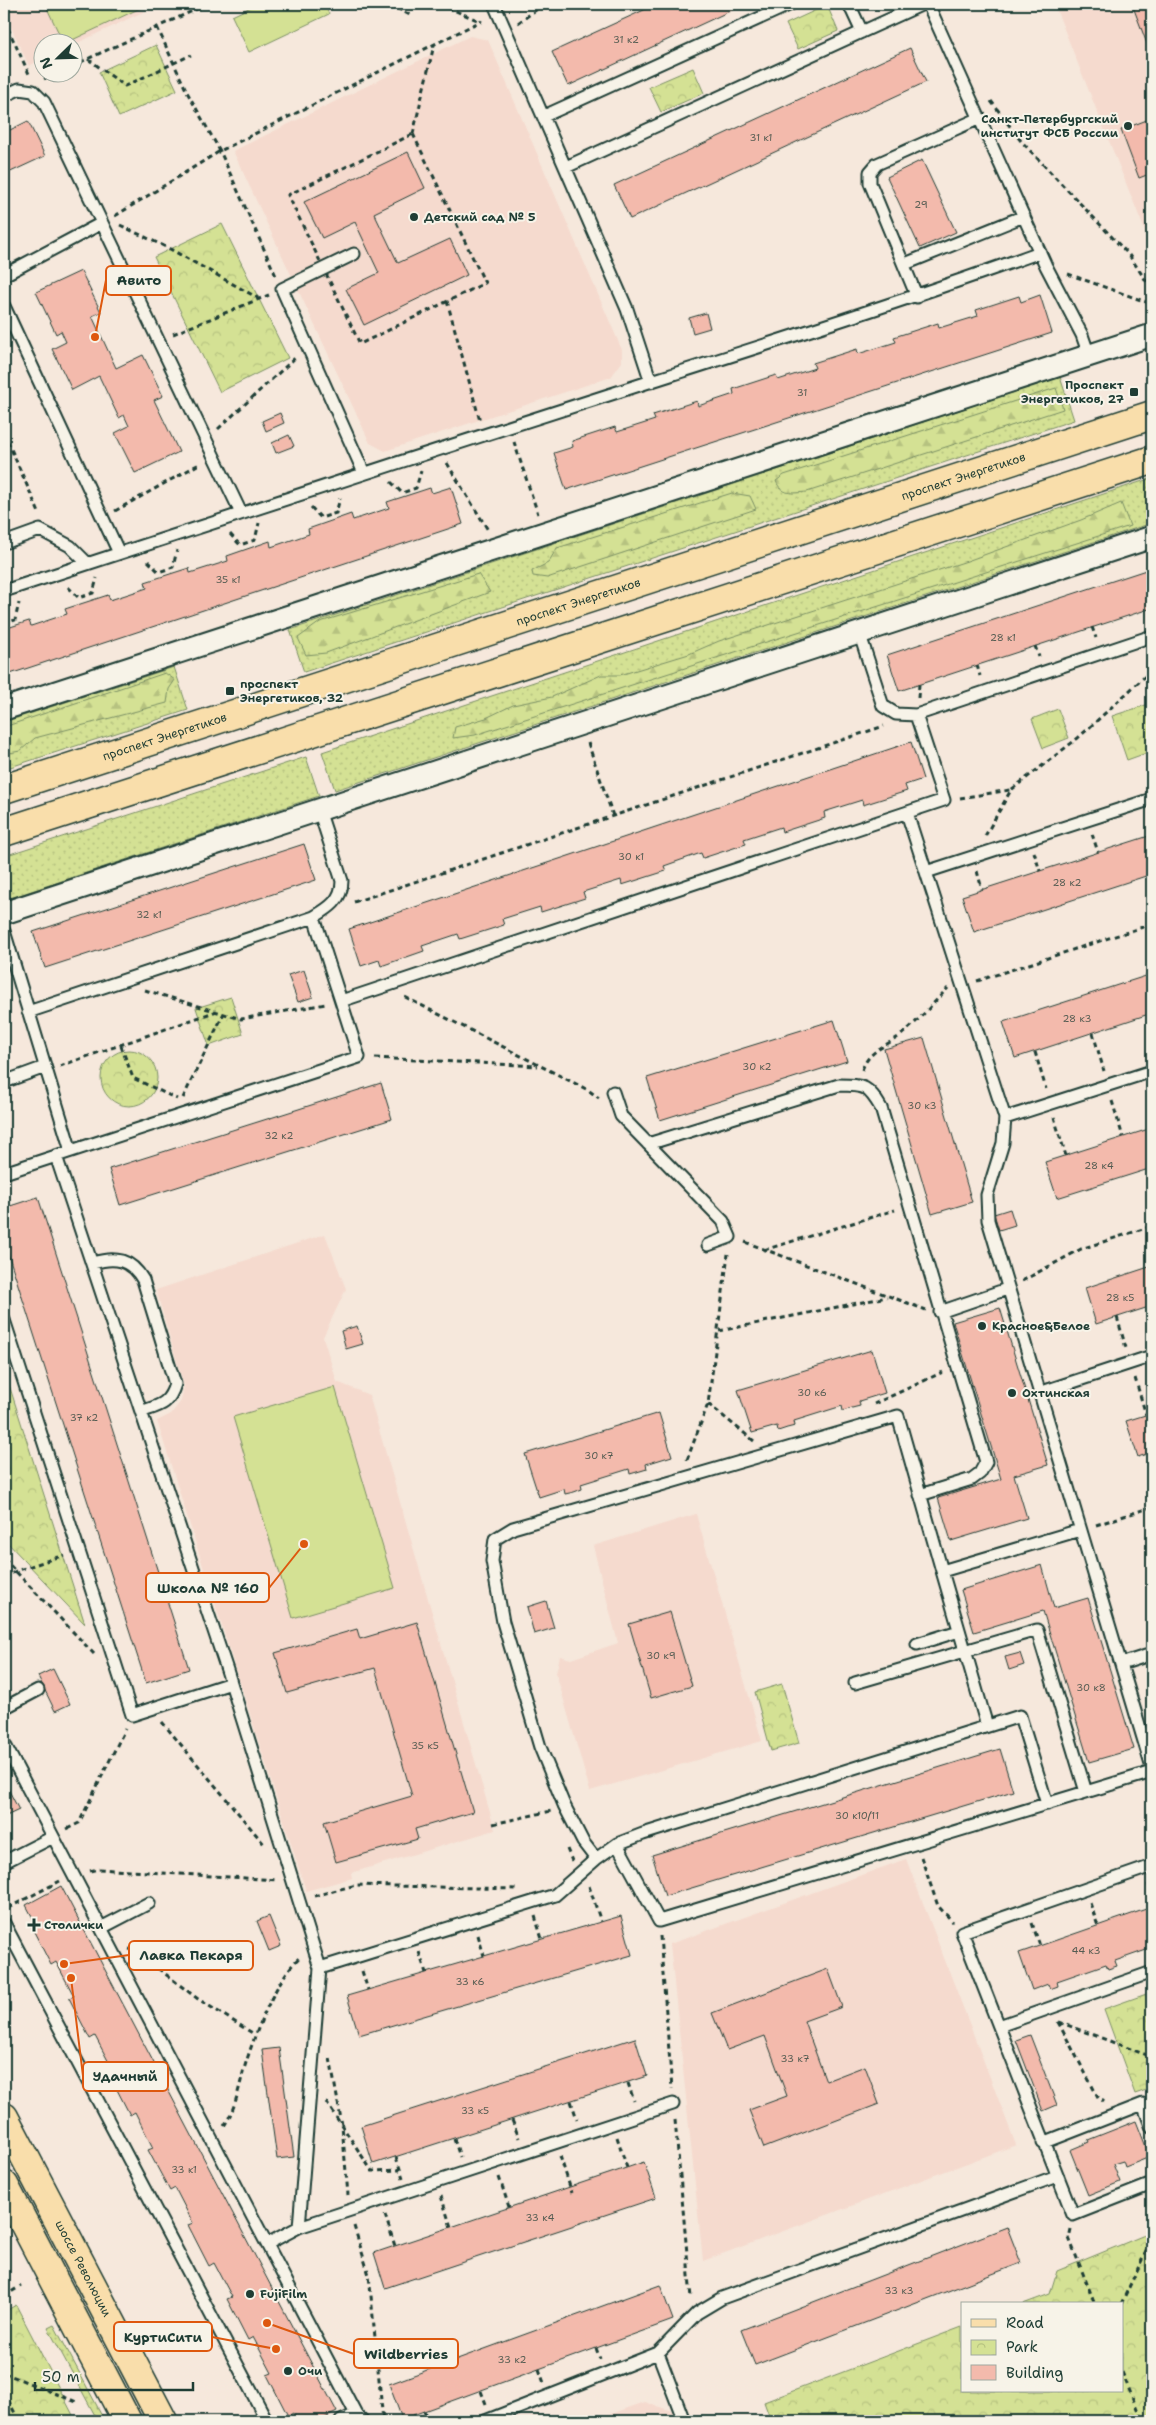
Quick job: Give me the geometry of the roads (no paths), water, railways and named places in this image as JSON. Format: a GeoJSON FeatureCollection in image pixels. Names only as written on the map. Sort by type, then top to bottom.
{"type":"FeatureCollection","features":[{"type":"Feature","properties":{"kind":"main road","name":"проспект Энергетиков"},"geometry":{"type":"LineString","coordinates":[[4,790],[1152,414]]}},
{"type":"Feature","properties":{"kind":"main road"},"geometry":{"type":"LineString","coordinates":[[4,832],[1152,460]]}},
{"type":"Feature","properties":{"kind":"main road","name":"шоссе Революции"},"geometry":{"type":"LineString","coordinates":[[4,2117],[164,2421]]}},
{"type":"Feature","properties":{"kind":"main road"},"geometry":{"type":"LineString","coordinates":[[4,2185],[127,2421]]}},
{"type":"Feature","properties":{"kind":"street"},"geometry":{"type":"LineString","coordinates":[[4,709],[1152,335]]}},
{"type":"Feature","properties":{"kind":"street"},"geometry":{"type":"LineString","coordinates":[[4,913],[1152,537]]}},
{"type":"Feature","properties":{"kind":"lane"},"geometry":{"type":"LineString","coordinates":[[494,4],[627,309],[651,382]]}},
{"type":"Feature","properties":{"kind":"lane"},"geometry":{"type":"LineString","coordinates":[[544,116],[791,4]]}},
{"type":"Feature","properties":{"kind":"lane"},"geometry":{"type":"LineString","coordinates":[[849,4],[862,32]]}},
{"type":"Feature","properties":{"kind":"lane"},"geometry":{"type":"LineString","coordinates":[[566,167],[923,4]]}},
{"type":"Feature","properties":{"kind":"lane"},"geometry":{"type":"LineString","coordinates":[[928,4],[1046,266],[1082,335],[1089,355]]}},
{"type":"Feature","properties":{"kind":"lane"},"geometry":{"type":"LineString","coordinates":[[4,96],[19,89],[34,87],[44,102],[105,221],[241,513]]}},
{"type":"Feature","properties":{"kind":"lane"},"geometry":{"type":"LineString","coordinates":[[917,297],[870,183],[870,172],[877,164],[980,118]]}},
{"type":"Feature","properties":{"kind":"lane"},"geometry":{"type":"LineString","coordinates":[[905,264],[1024,216]]}},
{"type":"Feature","properties":{"kind":"lane"},"geometry":{"type":"LineString","coordinates":[[4,275],[105,221]]}},
{"type":"Feature","properties":{"kind":"lane"},"geometry":{"type":"LineString","coordinates":[[4,591],[364,473],[510,429],[917,297],[1040,252]]}},
{"type":"Feature","properties":{"kind":"lane"},"geometry":{"type":"LineString","coordinates":[[354,254],[282,289],[364,473]]}},
{"type":"Feature","properties":{"kind":"lane"},"geometry":{"type":"LineString","coordinates":[[4,306],[119,553]]}},
{"type":"Feature","properties":{"kind":"lane"},"geometry":{"type":"LineString","coordinates":[[4,543],[40,530],[70,546],[87,564]]}},
{"type":"Feature","properties":{"kind":"lane"},"geometry":{"type":"LineString","coordinates":[[859,632],[883,706],[896,714],[916,715],[1152,636]]}},
{"type":"Feature","properties":{"kind":"lane"},"geometry":{"type":"LineString","coordinates":[[341,1001],[944,800],[916,715]]}},
{"type":"Feature","properties":{"kind":"lane"},"geometry":{"type":"LineString","coordinates":[[926,872],[1152,800]]}},
{"type":"Feature","properties":{"kind":"lane"},"geometry":{"type":"LineString","coordinates":[[28,1012],[314,916],[330,907],[338,898],[342,889],[342,881],[319,810]]}},
{"type":"Feature","properties":{"kind":"lane"},"geometry":{"type":"LineString","coordinates":[[907,813],[1005,1118],[1004,1143],[987,1195],[988,1220],[1007,1289],[1152,1768]]}},
{"type":"Feature","properties":{"kind":"lane"},"geometry":{"type":"LineString","coordinates":[[4,1174],[359,1057],[314,916]]}},
{"type":"Feature","properties":{"kind":"lane"},"geometry":{"type":"LineString","coordinates":[[4,931],[71,1151]]}},
{"type":"Feature","properties":{"kind":"lane"},"geometry":{"type":"LineString","coordinates":[[4,972],[15,968]]}},
{"type":"Feature","properties":{"kind":"lane"},"geometry":{"type":"LineString","coordinates":[[4,1082],[45,1068]]}},
{"type":"Feature","properties":{"kind":"lane"},"geometry":{"type":"LineString","coordinates":[[1005,1118],[1152,1071]]}},
{"type":"Feature","properties":{"kind":"lane"},"geometry":{"type":"LineString","coordinates":[[648,1144],[839,1085],[856,1085],[871,1091],[881,1108],[986,1462],[980,1473],[972,1479],[920,1495]]}},
{"type":"Feature","properties":{"kind":"lane"},"geometry":{"type":"LineString","coordinates":[[613,1092],[621,1116],[723,1221],[730,1237],[708,1244]]}},
{"type":"Feature","properties":{"kind":"lane"},"geometry":{"type":"LineString","coordinates":[[56,1156],[143,1411],[320,1968],[298,2227]]}},
{"type":"Feature","properties":{"kind":"lane"},"geometry":{"type":"LineString","coordinates":[[93,1263],[108,1258],[120,1258],[137,1270],[143,1280],[175,1384],[171,1396],[163,1404],[143,1411]]}},
{"type":"Feature","properties":{"kind":"lane"},"geometry":{"type":"LineString","coordinates":[[940,1312],[1007,1289]]}},
{"type":"Feature","properties":{"kind":"lane"},"geometry":{"type":"LineString","coordinates":[[4,1320],[132,1715],[231,1683]]}},
{"type":"Feature","properties":{"kind":"lane"},"geometry":{"type":"LineString","coordinates":[[1039,1393],[1152,1356]]}},
{"type":"Feature","properties":{"kind":"lane"},"geometry":{"type":"LineString","coordinates":[[596,1859],[584,1842],[564,1805],[540,1746],[503,1622],[492,1562],[495,1539],[513,1528],[898,1416],[987,1726]]}},
{"type":"Feature","properties":{"kind":"lane"},"geometry":{"type":"LineString","coordinates":[[942,1571],[1080,1530]]}},
{"type":"Feature","properties":{"kind":"lane"},"geometry":{"type":"LineString","coordinates":[[855,1683],[1037,1630],[1086,1792]]}},
{"type":"Feature","properties":{"kind":"lane"},"geometry":{"type":"LineString","coordinates":[[917,1644],[959,1631]]}},
{"type":"Feature","properties":{"kind":"lane"},"geometry":{"type":"LineString","coordinates":[[1121,1664],[1152,1654]]}},
{"type":"Feature","properties":{"kind":"lane"},"geometry":{"type":"LineString","coordinates":[[4,1708],[38,1690]]}},
{"type":"Feature","properties":{"kind":"lane"},"geometry":{"type":"LineString","coordinates":[[320,1968],[555,1895],[616,1844],[643,1834],[1020,1716],[1046,1804]]}},
{"type":"Feature","properties":{"kind":"lane"},"geometry":{"type":"LineString","coordinates":[[4,1744],[360,2418],[342,2421]]}},
{"type":"Feature","properties":{"kind":"lane"},"geometry":{"type":"LineString","coordinates":[[616,1844],[659,1921],[1152,1772]]}},
{"type":"Feature","properties":{"kind":"lane"},"geometry":{"type":"LineString","coordinates":[[4,1862],[53,1837]]}},
{"type":"Feature","properties":{"kind":"lane"},"geometry":{"type":"LineString","coordinates":[[1152,1866],[962,1932],[1043,2143],[1073,2215],[1152,2184]]}},
{"type":"Feature","properties":{"kind":"lane"},"geometry":{"type":"LineString","coordinates":[[101,1928],[149,1903]]}},
{"type":"Feature","properties":{"kind":"lane"},"geometry":{"type":"LineString","coordinates":[[4,1923],[267,2421]]}},
{"type":"Feature","properties":{"kind":"lane"},"geometry":{"type":"LineString","coordinates":[[999,2026],[1152,1972]]}},
{"type":"Feature","properties":{"kind":"lane"},"geometry":{"type":"LineString","coordinates":[[268,2244],[298,2227],[673,2104]]}},
{"type":"Feature","properties":{"kind":"lane"},"geometry":{"type":"LineString","coordinates":[[1043,2143],[1143,2104],[1152,2128]]}},
{"type":"Feature","properties":{"kind":"lane"},"geometry":{"type":"LineString","coordinates":[[485,2421],[658,2353],[697,2313],[722,2298],[1057,2176]]}},
{"type":"Feature","properties":{"kind":"lane"},"geometry":{"type":"LineString","coordinates":[[658,2353],[684,2421]]}},
{"type":"Feature","properties":{"kind":"place","name":"Санкт-Петербургский институт ФСБ России"},"geometry":{"type":"Point","coordinates":[1128,126]}},
{"type":"Feature","properties":{"kind":"place","name":"Детский сад № 5"},"geometry":{"type":"Point","coordinates":[414,217]}},
{"type":"Feature","properties":{"kind":"place","name":"Авито"},"geometry":{"type":"Point","coordinates":[95,337]}},
{"type":"Feature","properties":{"kind":"place","name":"Проспект Энергетиков, 27"},"geometry":{"type":"Point","coordinates":[1134,392]}},
{"type":"Feature","properties":{"kind":"place","name":"проспект Энергетиков, 32"},"geometry":{"type":"Point","coordinates":[230,691]}},
{"type":"Feature","properties":{"kind":"place","name":"Красное&Белое"},"geometry":{"type":"Point","coordinates":[982,1326]}},
{"type":"Feature","properties":{"kind":"place","name":"Охтинская"},"geometry":{"type":"Point","coordinates":[1012,1393]}},
{"type":"Feature","properties":{"kind":"place","name":"Школа № 160"},"geometry":{"type":"Point","coordinates":[304,1544]}},
{"type":"Feature","properties":{"kind":"place","name":"Столички"},"geometry":{"type":"Point","coordinates":[34,1925]}},
{"type":"Feature","properties":{"kind":"place","name":"Лавка Пекаря"},"geometry":{"type":"Point","coordinates":[64,1964]}},
{"type":"Feature","properties":{"kind":"place","name":"Удачный"},"geometry":{"type":"Point","coordinates":[71,1978]}},
{"type":"Feature","properties":{"kind":"place","name":"FujiFilm"},"geometry":{"type":"Point","coordinates":[250,2294]}},
{"type":"Feature","properties":{"kind":"place","name":"Wildberries"},"geometry":{"type":"Point","coordinates":[267,2323]}},
{"type":"Feature","properties":{"kind":"place","name":"КуртиСити"},"geometry":{"type":"Point","coordinates":[276,2349]}},
{"type":"Feature","properties":{"kind":"place","name":"Очи"},"geometry":{"type":"Point","coordinates":[288,2371]}}]}
